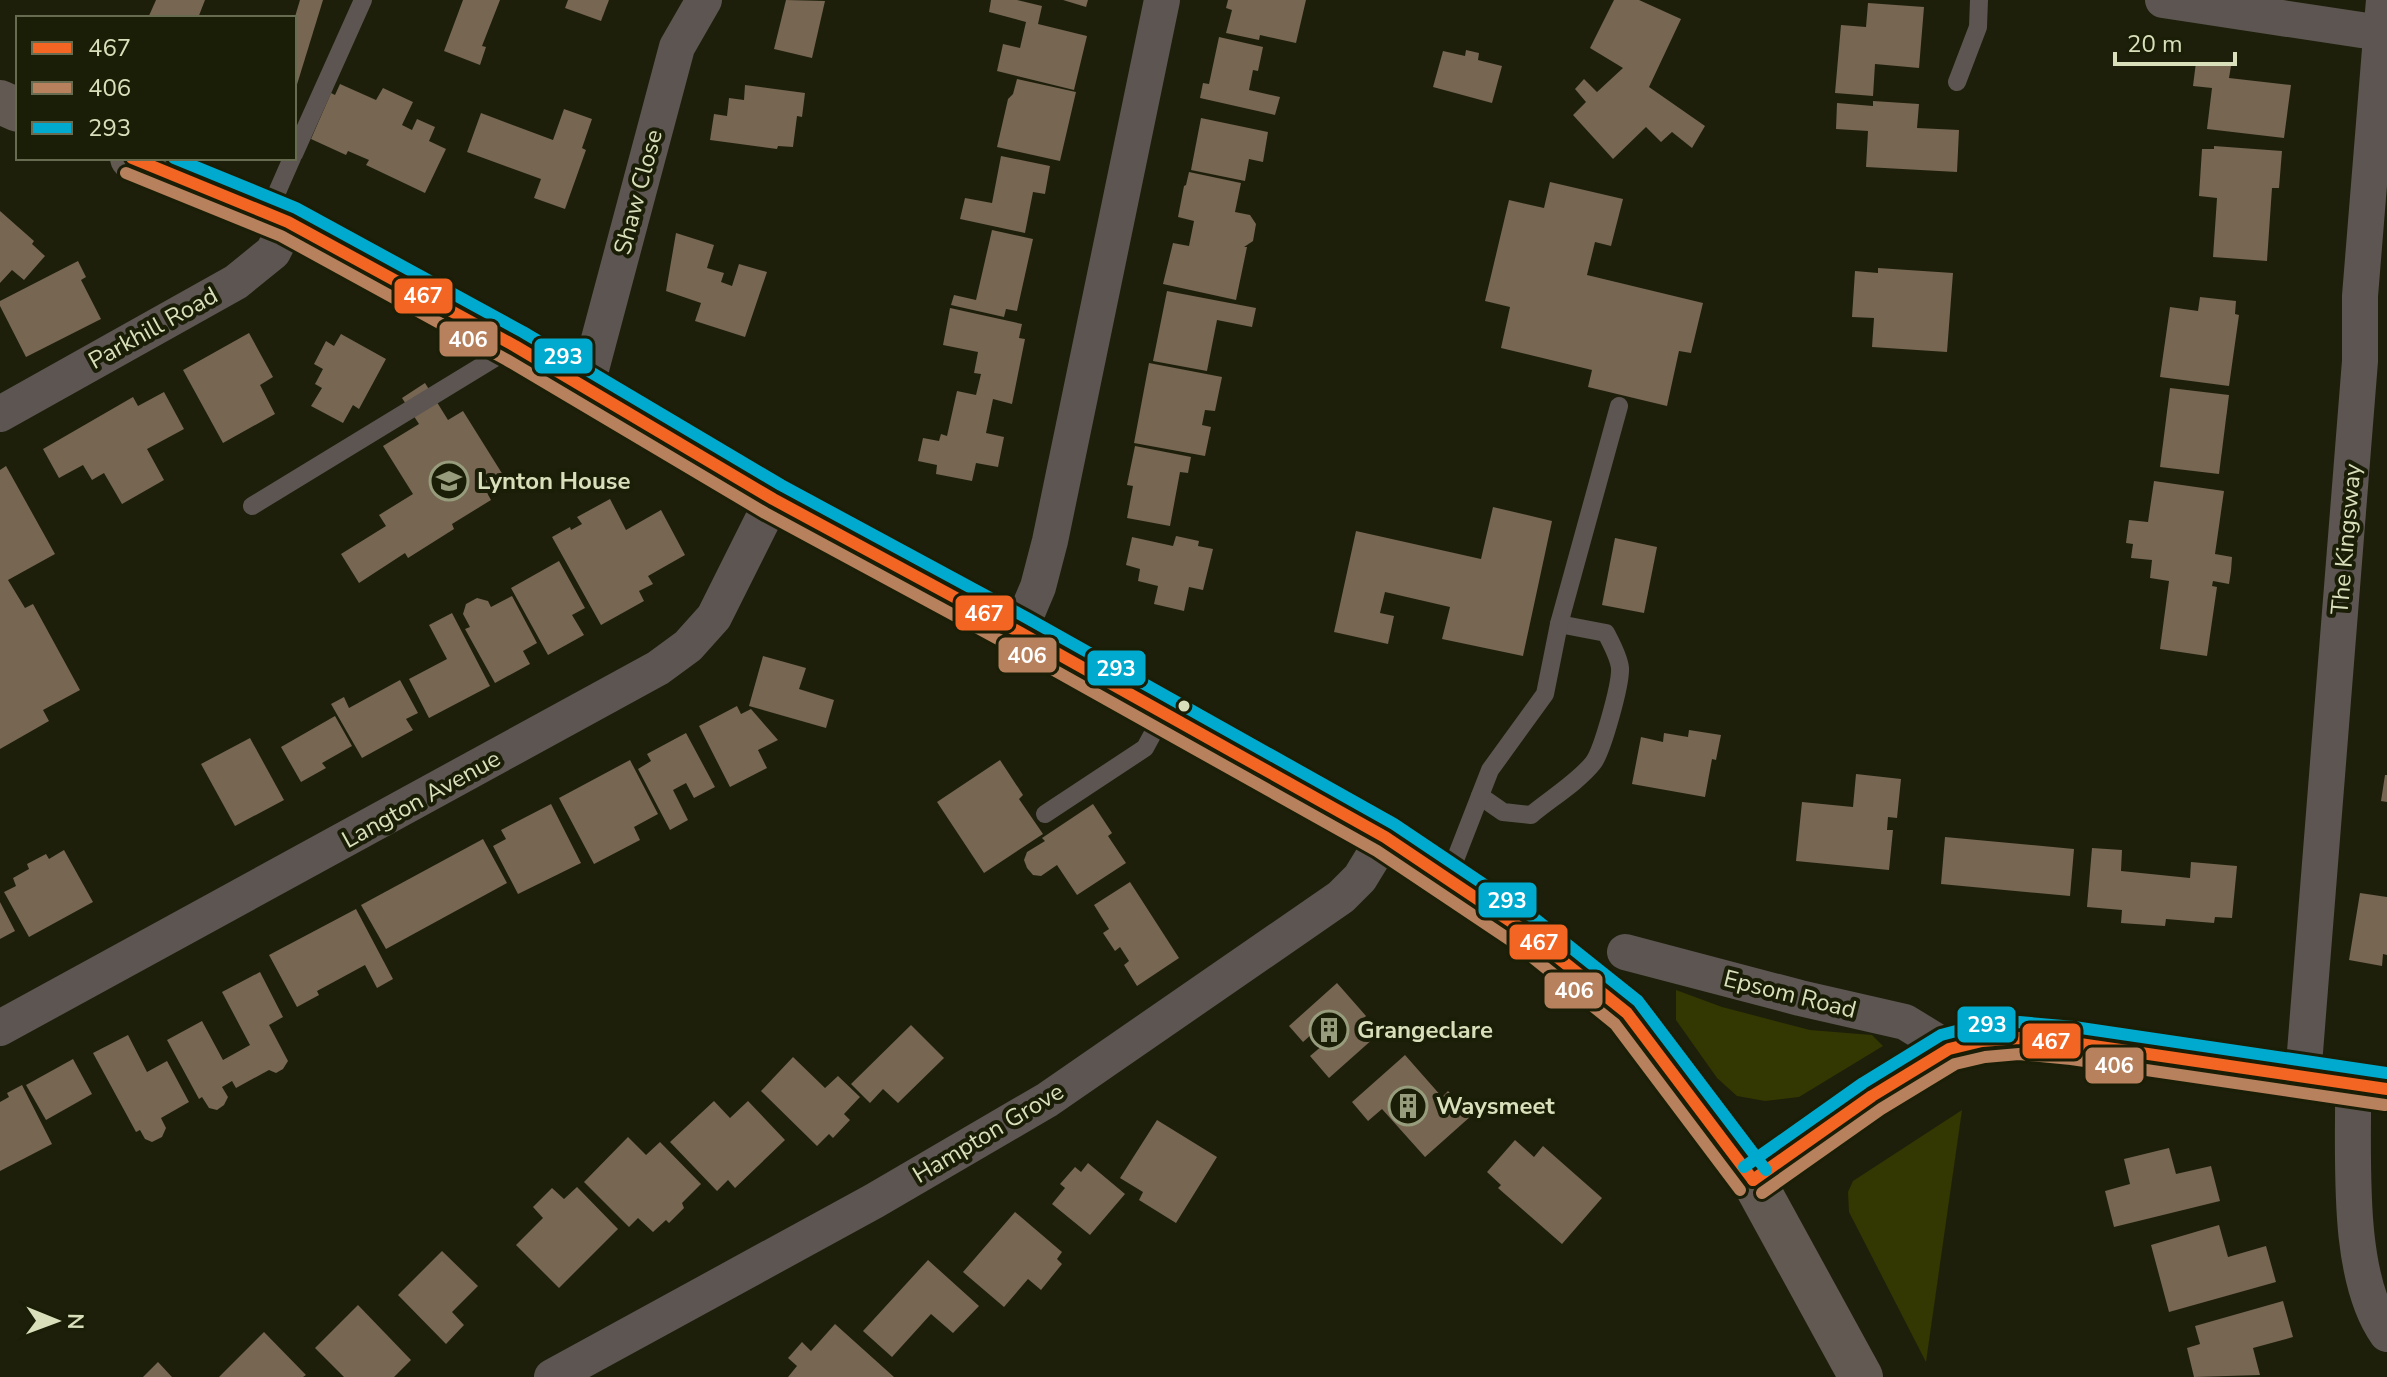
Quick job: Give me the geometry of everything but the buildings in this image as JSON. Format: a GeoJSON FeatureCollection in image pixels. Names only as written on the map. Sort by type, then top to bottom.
{"type":"FeatureCollection","features":[{"type":"Feature","properties":{"kind":"highway"},"geometry":{"type":"LineString","coordinates":[[137,160],[277,218],[515,346],[773,499],[1019,632],[1385,837],[1525,931],[1627,1013],[1753,1180],[1861,1377]]}},
{"type":"Feature","properties":{"kind":"street","name":"Shaw Close"},"geometry":{"type":"LineString","coordinates":[[586,388],[677,47],[704,0]]}},
{"type":"Feature","properties":{"kind":"street"},"geometry":{"type":"LineString","coordinates":[[1019,632],[1038,587],[1050,541],[1162,0]]}},
{"type":"Feature","properties":{"kind":"street"},"geometry":{"type":"LineString","coordinates":[[2163,0],[2383,16]]}},
{"type":"Feature","properties":{"kind":"street","name":"The Kingsway"},"geometry":{"type":"LineString","coordinates":[[2303,1077],[2373,364],[2360,296],[2383,16]]}},
{"type":"Feature","properties":{"kind":"street","name":"Parkhill Road"},"geometry":{"type":"LineString","coordinates":[[0,414],[236,282],[273,252],[277,218]]}},
{"type":"Feature","properties":{"kind":"street","name":"Langton Avenue"},"geometry":{"type":"LineString","coordinates":[[0,1028],[658,668],[688,646],[714,617],[773,499]]}},
{"type":"Feature","properties":{"kind":"street","name":"Hampton Grove"},"geometry":{"type":"LineString","coordinates":[[552,1377],[874,1201],[1047,1100],[1341,897],[1360,878],[1385,837]]}},
{"type":"Feature","properties":{"kind":"street","name":"Epsom Road"},"geometry":{"type":"LineString","coordinates":[[1625,952],[1905,1022],[1949,1049]]}},
{"type":"Feature","properties":{"kind":"street"},"geometry":{"type":"LineString","coordinates":[[1753,1180],[1872,1096],[1949,1049],[1982,1041],[2019,1038],[2073,1043],[2370,1087],[2354,1181],[2358,1238],[2367,1291],[2387,1334]]}},
{"type":"Feature","properties":{"kind":"lane"},"geometry":{"type":"LineString","coordinates":[[296,149],[363,0]]}},
{"type":"Feature","properties":{"kind":"lane"},"geometry":{"type":"LineString","coordinates":[[1957,82],[1978,27],[1979,0]]}},
{"type":"Feature","properties":{"kind":"lane"},"geometry":{"type":"LineString","coordinates":[[277,218],[292,160]]}},
{"type":"Feature","properties":{"kind":"lane"},"geometry":{"type":"LineString","coordinates":[[252,506],[515,346]]}},
{"type":"Feature","properties":{"kind":"lane"},"geometry":{"type":"LineString","coordinates":[[1448,878],[1490,770],[1545,694],[1559,624],[1619,406]]}},
{"type":"Feature","properties":{"kind":"lane"},"geometry":{"type":"LineString","coordinates":[[1480,796],[1503,812],[1531,815],[1596,761],[1618,696],[1620,665],[1606,633],[1559,624]]}},
{"type":"Feature","properties":{"kind":"lane"},"geometry":{"type":"LineString","coordinates":[[1045,814],[1145,748],[1164,713]]}},
{"type":"Feature","properties":{"kind":"green space"},"geometry":{"type":"Polygon","coordinates":[[[1676,990],[1722,1007],[1810,1030],[1872,1035],[1883,1046],[1799,1097],[1765,1101],[1737,1096],[1717,1078],[1676,1020],[1676,990]]]}},
{"type":"Feature","properties":{"kind":"green space"},"geometry":{"type":"Polygon","coordinates":[[[1962,1110],[1926,1362],[1849,1212],[1848,1192],[1853,1181],[1962,1110]]]}},
{"type":"Feature","properties":{"kind":"transit line","name":"467"},"geometry":{"type":"LineString","coordinates":[[137,160],[288,222],[515,346],[773,499],[1019,632],[1385,837],[1525,931],[1627,1013],[1753,1180]]}},
{"type":"Feature","properties":{"kind":"transit line","name":"293"},"geometry":{"type":"LineString","coordinates":[[179,160],[296,208],[523,332],[781,485],[1027,618],[1394,824],[1534,918],[1638,1001],[1766,1170]]}},
{"type":"Feature","properties":{"kind":"transit line","name":"406"},"geometry":{"type":"LineString","coordinates":[[126,173],[281,236],[507,360],[765,513],[1011,646],[1377,851],[1516,944],[1615,1024],[1740,1190]]}},
{"type":"Feature","properties":{"kind":"transit line","name":"293"},"geometry":{"type":"LineString","coordinates":[[1744,1167],[1863,1083],[1941,1035],[1979,1025],[2019,1022],[2074,1027],[2387,1073]]}},
{"type":"Feature","properties":{"kind":"transit line","name":"467"},"geometry":{"type":"LineString","coordinates":[[1753,1180],[1872,1096],[1949,1049],[1982,1041],[2019,1038],[2073,1043],[2387,1089]]}},
{"type":"Feature","properties":{"kind":"transit line","name":"406"},"geometry":{"type":"LineString","coordinates":[[1762,1193],[1881,1109],[1955,1064],[1985,1057],[2019,1054],[2071,1059],[2385,1105]]}},
{"type":"Feature","properties":{"kind":"place","name":"Lynton House"},"geometry":{"type":"Point","coordinates":[449,481]}},
{"type":"Feature","properties":{"kind":"place","name":"Grangeclare"},"geometry":{"type":"Point","coordinates":[1329,1030]}},
{"type":"Feature","properties":{"kind":"place","name":"Waysmeet"},"geometry":{"type":"Point","coordinates":[1408,1106]}}]}
